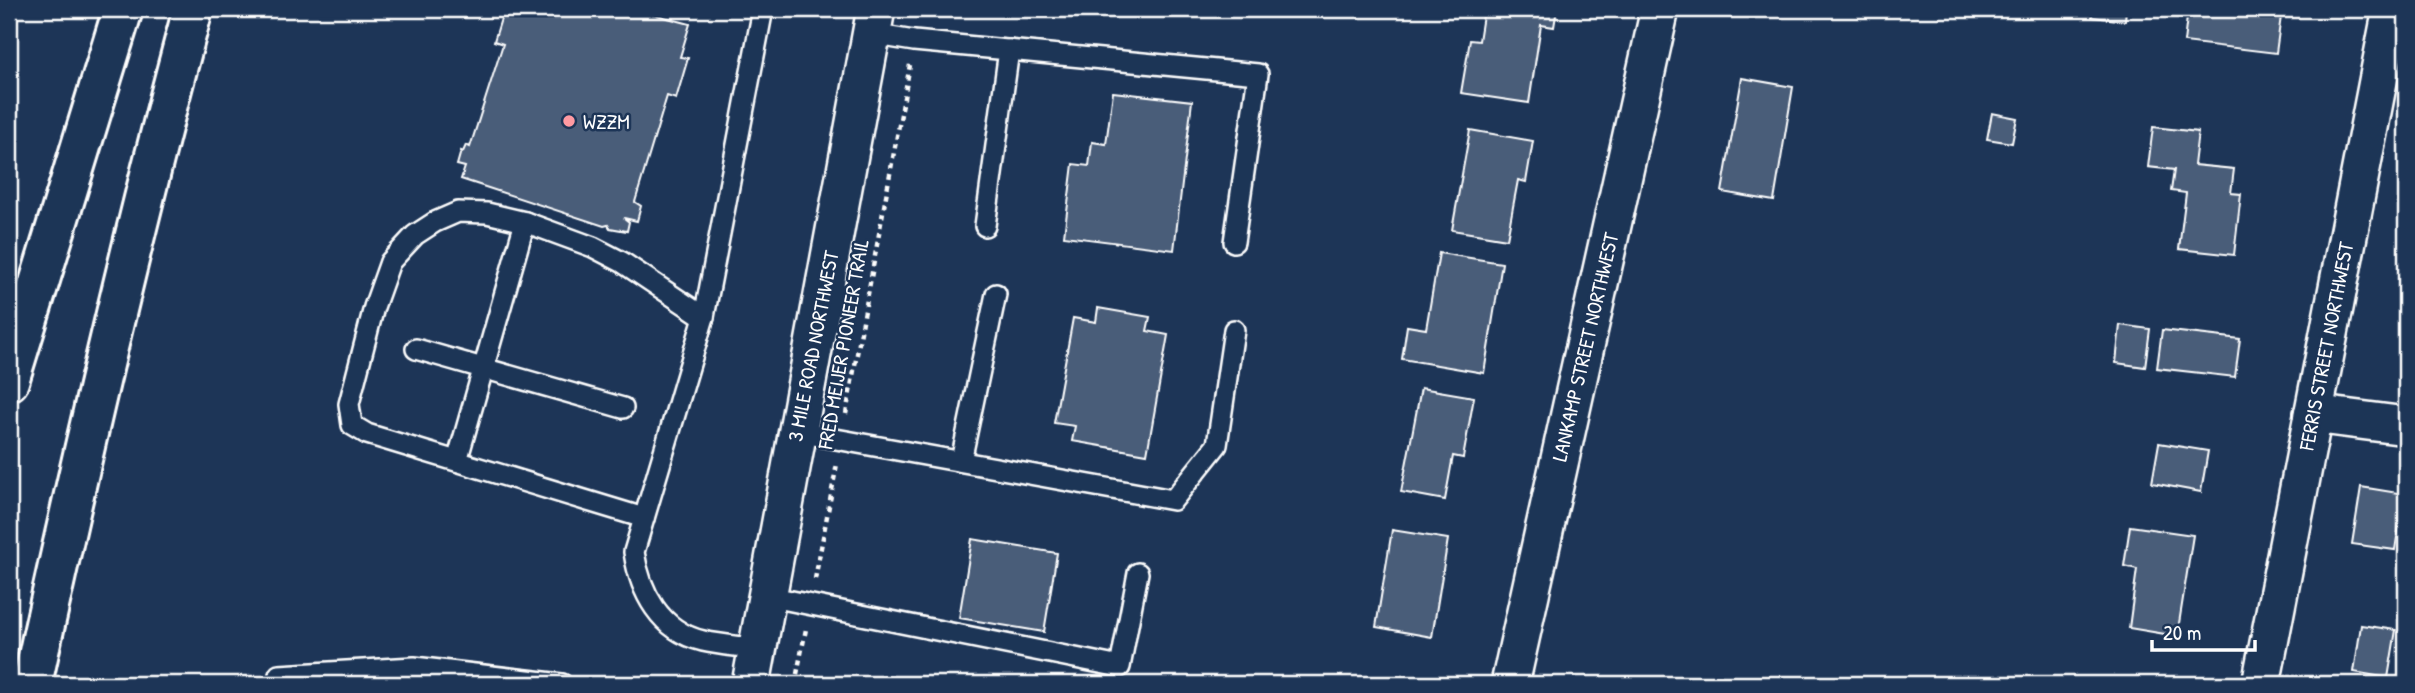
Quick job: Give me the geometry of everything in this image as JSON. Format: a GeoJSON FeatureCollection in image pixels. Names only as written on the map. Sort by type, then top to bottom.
{"type":"FeatureCollection","features":[{"type":"Feature","properties":{"kind":"highway"},"geometry":{"type":"LineString","coordinates":[[9,381],[123,9]]}},
{"type":"Feature","properties":{"kind":"highway"},"geometry":{"type":"LineString","coordinates":[[32,684],[89,422],[158,138],[193,9]]}},
{"type":"Feature","properties":{"kind":"street","name":"LANKAMP STREET NORTHWEST"},"geometry":{"type":"LineString","coordinates":[[1510,684],[1660,9]]}},
{"type":"Feature","properties":{"kind":"street","name":"FERRIS STREET NORTHWEST"},"geometry":{"type":"LineString","coordinates":[[2261,684],[2392,9]]}},
{"type":"Feature","properties":{"kind":"street","name":"3 MILE ROAD NORTHWEST"},"geometry":{"type":"LineString","coordinates":[[751,684],[873,22]]}},
{"type":"Feature","properties":{"kind":"street"},"geometry":{"type":"LineString","coordinates":[[2313,414],[2406,426]]}},
{"type":"Feature","properties":{"kind":"lane"},"geometry":{"type":"LineString","coordinates":[[757,649],[702,641],[672,627],[652,606],[636,569],[634,552],[704,317],[763,9]]}},
{"type":"Feature","properties":{"kind":"lane"},"geometry":{"type":"LineString","coordinates":[[873,22],[914,41],[1258,74],[1234,242]]}},
{"type":"Feature","properties":{"kind":"lane"},"geometry":{"type":"LineString","coordinates":[[985,226],[1009,50]]}},
{"type":"Feature","properties":{"kind":"lane"},"geometry":{"type":"LineString","coordinates":[[644,518],[367,434],[352,425],[349,404],[374,307],[390,262],[415,234],[458,212],[487,213],[525,222],[593,247],[622,262],[704,317]]}},
{"type":"Feature","properties":{"kind":"lane"},"geometry":{"type":"LineString","coordinates":[[457,461],[525,222]]}},
{"type":"Feature","properties":{"kind":"lane"},"geometry":{"type":"LineString","coordinates":[[961,461],[996,294]]}},
{"type":"Feature","properties":{"kind":"lane"},"geometry":{"type":"LineString","coordinates":[[797,432],[1173,500],[1217,445],[1234,330]]}},
{"type":"Feature","properties":{"kind":"lane"},"geometry":{"type":"LineString","coordinates":[[416,349],[623,408]]}},
{"type":"Feature","properties":{"kind":"lane"},"geometry":{"type":"LineString","coordinates":[[767,596],[1120,667],[1138,573]]}},
{"type":"Feature","properties":{"kind":"lane"},"geometry":{"type":"LineString","coordinates":[[277,684],[279,675],[385,676],[414,667],[562,684]]}},
{"type":"Feature","properties":{"kind":"path","name":"FRED MEIJER PIONEER TRAIL"},"geometry":{"type":"LineString","coordinates":[[796,684],[914,41]]}},
{"type":"Feature","properties":{"kind":"building","name":"WZZM"},"geometry":{"type":"Polygon","coordinates":[[[504,9],[634,9],[690,24],[680,57],[688,58],[676,99],[667,96],[635,202],[641,206],[637,221],[624,218],[629,222],[627,231],[610,228],[608,225],[604,226],[461,179],[465,167],[457,165],[461,151],[463,152],[466,145],[470,147],[503,44],[494,41],[504,9]]]}},
{"type":"Feature","properties":{"kind":"building"},"geometry":{"type":"Polygon","coordinates":[[[1484,9],[1557,9],[1554,27],[1541,25],[1529,103],[1461,93],[1470,40],[1479,41],[1484,9]]]}},
{"type":"Feature","properties":{"kind":"building"},"geometry":{"type":"Polygon","coordinates":[[[2093,9],[2126,9],[2125,21],[2092,17],[2093,9]]]}},
{"type":"Feature","properties":{"kind":"building"},"geometry":{"type":"Polygon","coordinates":[[[2188,9],[2282,9],[2276,53],[2184,42],[2188,9]]]}},
{"type":"Feature","properties":{"kind":"building"},"geometry":{"type":"Polygon","coordinates":[[[1742,78],[1793,87],[1774,201],[1722,192],[1742,78]]]}},
{"type":"Feature","properties":{"kind":"building"},"geometry":{"type":"Polygon","coordinates":[[[1113,92],[1192,101],[1174,250],[1064,236],[1073,164],[1089,166],[1092,142],[1106,144],[1113,92]]]}},
{"type":"Feature","properties":{"kind":"building"},"geometry":{"type":"Polygon","coordinates":[[[1992,113],[2017,118],[2012,143],[1987,139],[1992,113]]]}},
{"type":"Feature","properties":{"kind":"building"},"geometry":{"type":"Polygon","coordinates":[[[2153,127],[2198,132],[2194,165],[2234,169],[2231,193],[2241,194],[2234,255],[2179,249],[2186,193],[2171,191],[2174,170],[2148,167],[2153,127]]]}},
{"type":"Feature","properties":{"kind":"building"},"geometry":{"type":"Polygon","coordinates":[[[1470,130],[1533,141],[1526,182],[1518,180],[1507,239],[1452,230],[1470,130]]]}},
{"type":"Feature","properties":{"kind":"building"},"geometry":{"type":"Polygon","coordinates":[[[1439,253],[1502,263],[1484,373],[1402,359],[1407,326],[1426,329],[1439,253]]]}},
{"type":"Feature","properties":{"kind":"building"},"geometry":{"type":"Polygon","coordinates":[[[1098,308],[1150,317],[1147,331],[1168,335],[1147,454],[1072,441],[1075,426],[1054,423],[1073,318],[1096,322],[1098,308]]]}},
{"type":"Feature","properties":{"kind":"building"},"geometry":{"type":"Polygon","coordinates":[[[2120,325],[2150,329],[2145,367],[2116,363],[2120,325]]]}},
{"type":"Feature","properties":{"kind":"building"},"geometry":{"type":"Polygon","coordinates":[[[2162,330],[2240,339],[2235,377],[2157,368],[2162,330]]]}},
{"type":"Feature","properties":{"kind":"building"},"geometry":{"type":"Polygon","coordinates":[[[1421,388],[1474,397],[1463,458],[1453,456],[1445,500],[1401,492],[1421,388]]]}},
{"type":"Feature","properties":{"kind":"building"},"geometry":{"type":"Polygon","coordinates":[[[2159,443],[2208,451],[2201,492],[2152,483],[2159,443]]]}},
{"type":"Feature","properties":{"kind":"building"},"geometry":{"type":"Polygon","coordinates":[[[2361,487],[2404,494],[2395,550],[2352,544],[2361,487]]]}},
{"type":"Feature","properties":{"kind":"building"},"geometry":{"type":"Polygon","coordinates":[[[2130,526],[2193,535],[2177,636],[2129,628],[2137,569],[2124,566],[2130,526]]]}},
{"type":"Feature","properties":{"kind":"building"},"geometry":{"type":"Polygon","coordinates":[[[1392,530],[1448,539],[1432,637],[1376,627],[1392,530]]]}},
{"type":"Feature","properties":{"kind":"building"},"geometry":{"type":"Polygon","coordinates":[[[972,539],[1057,553],[1044,632],[959,618],[972,539]]]}},
{"type":"Feature","properties":{"kind":"building"},"geometry":{"type":"Polygon","coordinates":[[[2361,625],[2396,630],[2388,678],[2354,672],[2361,625]]]}},
{"type":"Feature","properties":{"kind":"place","name":"WZZM"},"geometry":{"type":"Point","coordinates":[569,121]}}]}
